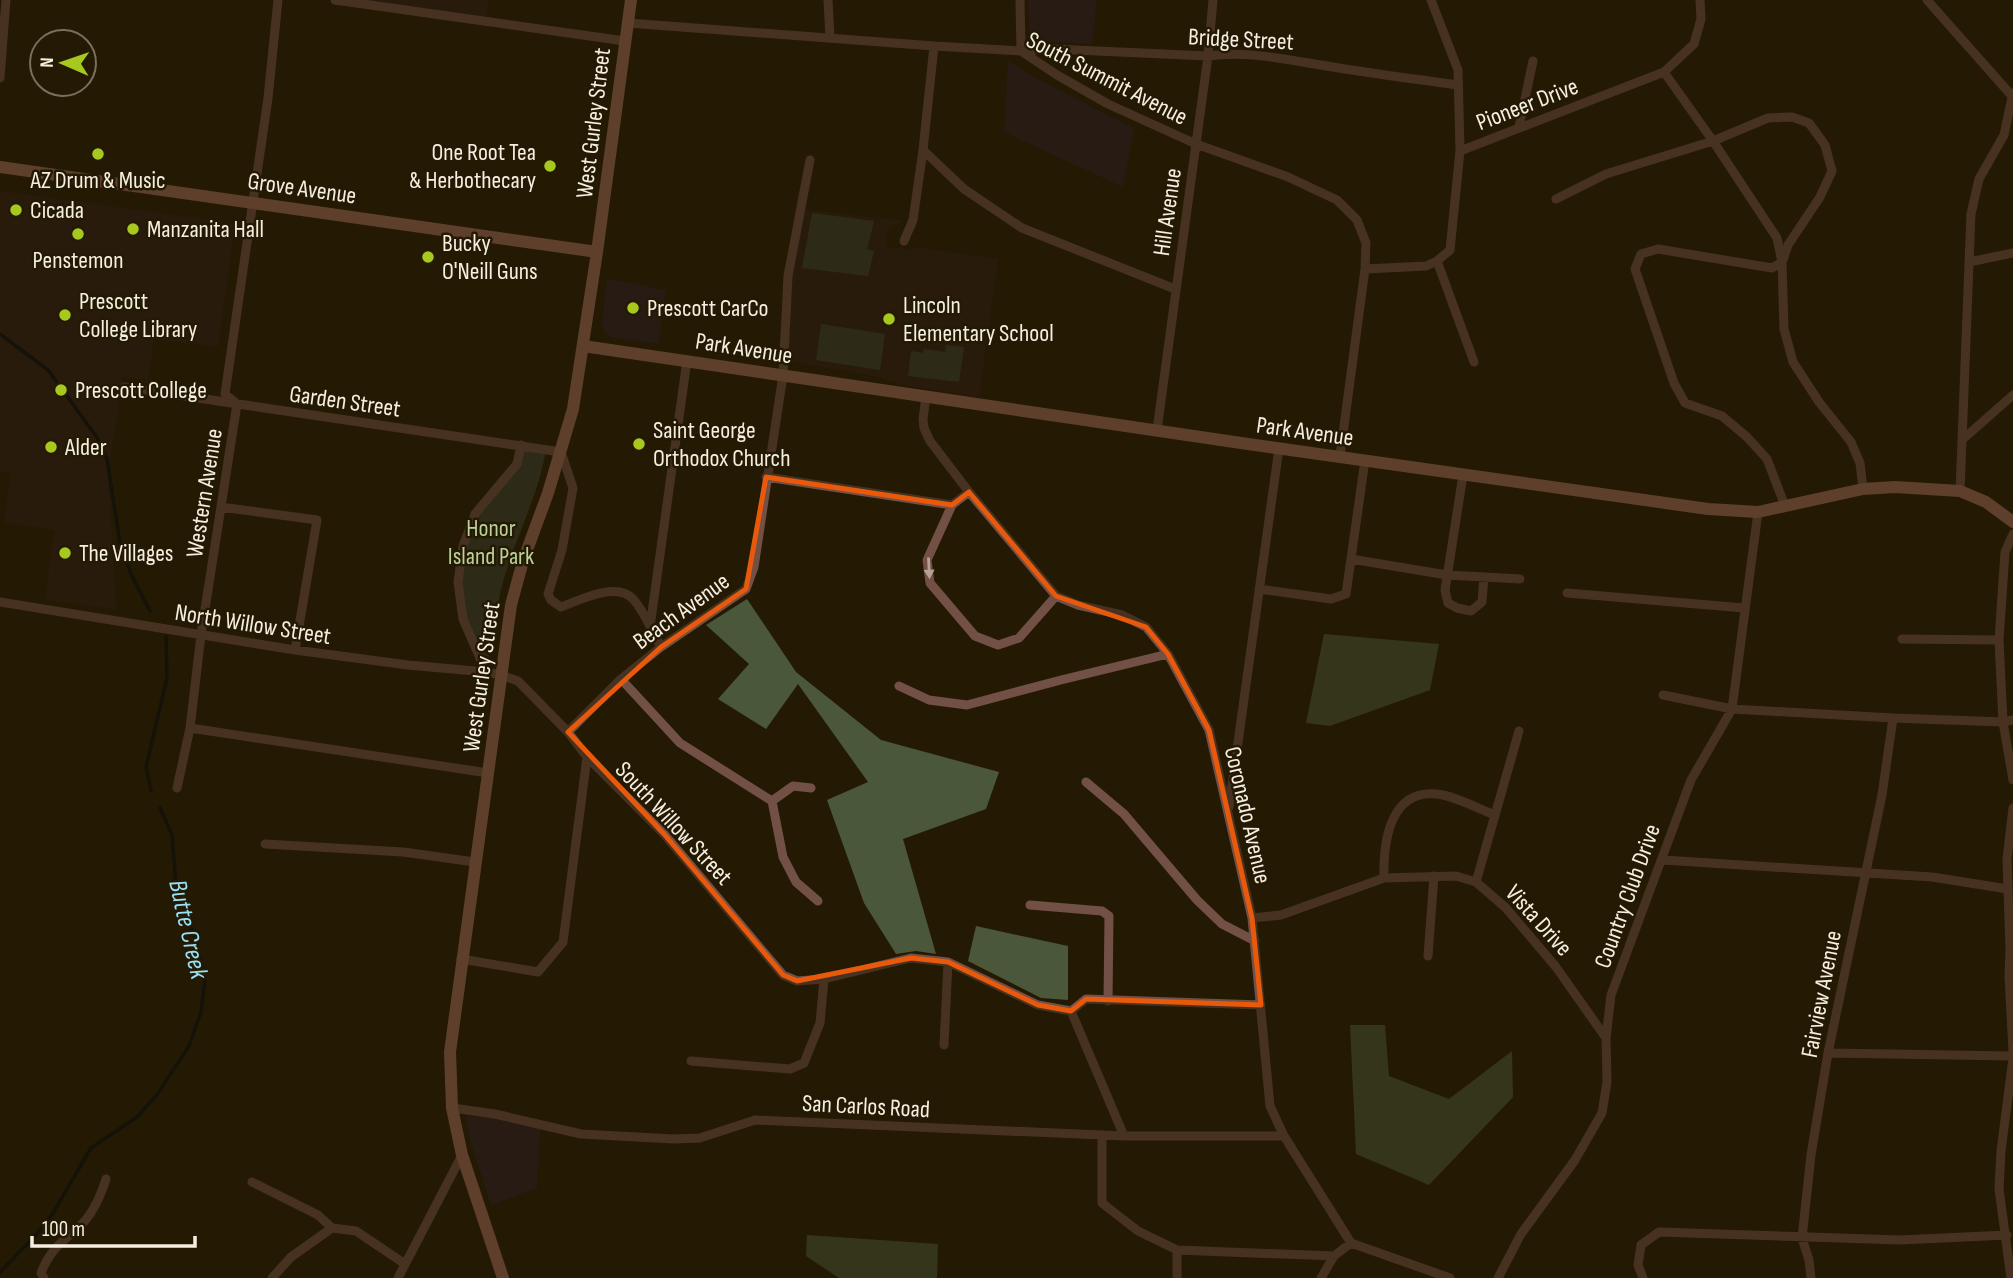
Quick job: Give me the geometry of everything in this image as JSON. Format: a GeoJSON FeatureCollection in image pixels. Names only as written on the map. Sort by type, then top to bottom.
{"type":"FeatureCollection","features":[{"type":"Feature","properties":{"kind":"main road","name":"West Gurley Street"},"geometry":{"type":"LineString","coordinates":[[503,1278],[462,1155],[452,1108],[450,1052],[511,605],[573,409],[631,0]]}},
{"type":"Feature","properties":{"kind":"main road","name":"Grove Avenue"},"geometry":{"type":"LineString","coordinates":[[0,167],[597,252]]}},
{"type":"Feature","properties":{"kind":"main road","name":"Park Avenue"},"geometry":{"type":"LineString","coordinates":[[583,346],[1708,509],[1758,512],[1863,489],[1895,487],[1960,491],[1986,502],[2013,522]]}},
{"type":"Feature","properties":{"kind":"street"},"geometry":{"type":"LineString","coordinates":[[0,78],[6,0]]}},
{"type":"Feature","properties":{"kind":"street","name":"Western Avenue"},"geometry":{"type":"LineString","coordinates":[[177,788],[190,728],[201,635],[236,404],[225,394],[268,98],[278,0]]}},
{"type":"Feature","properties":{"kind":"street"},"geometry":{"type":"LineString","coordinates":[[335,0],[625,41]]}},
{"type":"Feature","properties":{"kind":"street"},"geometry":{"type":"LineString","coordinates":[[828,0],[830,38]]}},
{"type":"Feature","properties":{"kind":"street"},"geometry":{"type":"LineString","coordinates":[[1020,0],[1021,51]]}},
{"type":"Feature","properties":{"kind":"street","name":"Hill Avenue"},"geometry":{"type":"LineString","coordinates":[[1157,430],[1208,56],[1213,0]]}},
{"type":"Feature","properties":{"kind":"street"},"geometry":{"type":"LineString","coordinates":[[1431,0],[1458,70],[1460,151]]}},
{"type":"Feature","properties":{"kind":"street","name":"Pioneer Drive"},"geometry":{"type":"LineString","coordinates":[[1437,261],[1450,250],[1460,151],[1664,72],[1694,44],[1701,19],[1700,0]]}},
{"type":"Feature","properties":{"kind":"street"},"geometry":{"type":"LineString","coordinates":[[1927,0],[2012,94],[2008,135],[1979,179],[1971,214],[1960,491]]}},
{"type":"Feature","properties":{"kind":"street","name":"South Summit Avenue"},"geometry":{"type":"LineString","coordinates":[[628,23],[1021,51],[1108,104],[1196,144],[1288,177],[1338,200],[1357,220],[1366,243],[1365,270]]}},
{"type":"Feature","properties":{"kind":"street"},"geometry":{"type":"LineString","coordinates":[[904,241],[913,220],[934,46]]}},
{"type":"Feature","properties":{"kind":"street","name":"Bridge Street"},"geometry":{"type":"LineString","coordinates":[[1021,51],[1053,49],[1208,56],[1227,53],[1288,58],[1331,67],[1457,85]]}},
{"type":"Feature","properties":{"kind":"street"},"geometry":{"type":"LineString","coordinates":[[1519,127],[1533,61]]}},
{"type":"Feature","properties":{"kind":"street"},"geometry":{"type":"LineString","coordinates":[[1664,72],[1777,238],[1782,262],[1784,329],[1793,362],[1819,402],[1851,442],[1860,463],[1863,489]]}},
{"type":"Feature","properties":{"kind":"street"},"geometry":{"type":"LineString","coordinates":[[1556,199],[1606,174],[1713,141],[1768,118],[1792,117],[1809,123],[1825,145],[1832,172],[1820,197],[1788,245],[1782,262],[1772,268],[1658,249],[1641,254],[1635,270],[1674,383],[1685,403],[1722,416],[1747,437],[1767,458],[1785,506]]}},
{"type":"Feature","properties":{"kind":"street"},"geometry":{"type":"LineString","coordinates":[[923,150],[964,189],[1022,228],[1175,289]]}},
{"type":"Feature","properties":{"kind":"street","name":"Beach Avenue"},"geometry":{"type":"LineString","coordinates":[[568,732],[621,679],[661,647],[746,589],[754,567],[783,375],[788,276],[810,160]]}},
{"type":"Feature","properties":{"kind":"street"},"geometry":{"type":"LineString","coordinates":[[1969,262],[2013,253]]}},
{"type":"Feature","properties":{"kind":"street"},"geometry":{"type":"LineString","coordinates":[[1340,456],[1365,270],[1426,266],[1437,261],[1475,362]]}},
{"type":"Feature","properties":{"kind":"street"},"geometry":{"type":"LineString","coordinates":[[650,627],[687,360]]}},
{"type":"Feature","properties":{"kind":"street","name":"Garden Street"},"geometry":{"type":"LineString","coordinates":[[124,387],[561,452]]}},
{"type":"Feature","properties":{"kind":"street"},"geometry":{"type":"LineString","coordinates":[[1962,440],[2013,395]]}},
{"type":"Feature","properties":{"kind":"street"},"geometry":{"type":"LineString","coordinates":[[926,396],[923,419],[930,441],[1056,596],[1019,638],[999,645],[975,636],[930,583],[927,559],[952,505],[969,492]]}},
{"type":"Feature","properties":{"kind":"street"},"geometry":{"type":"LineString","coordinates":[[486,672],[463,620],[458,582],[463,545],[475,514],[517,464],[522,445]]}},
{"type":"Feature","properties":{"kind":"street"},"geometry":{"type":"LineString","coordinates":[[1228,812],[1279,448]]}},
{"type":"Feature","properties":{"kind":"street"},"geometry":{"type":"LineString","coordinates":[[561,452],[573,488],[562,550],[548,594],[551,600],[561,607],[600,593],[622,591],[633,598],[661,647]]}},
{"type":"Feature","properties":{"kind":"street"},"geometry":{"type":"LineString","coordinates":[[1259,589],[1331,599],[1346,594],[1365,460]]}},
{"type":"Feature","properties":{"kind":"street"},"geometry":{"type":"LineString","coordinates":[[1463,475],[1445,590],[1448,603],[1471,611],[1482,602],[1484,577]]}},
{"type":"Feature","properties":{"kind":"street"},"geometry":{"type":"LineString","coordinates":[[766,477],[952,505]]}},
{"type":"Feature","properties":{"kind":"street"},"geometry":{"type":"LineString","coordinates":[[221,507],[317,520],[295,650]]}},
{"type":"Feature","properties":{"kind":"street","name":"Country Club Drive"},"geometry":{"type":"LineString","coordinates":[[1498,1278],[1521,1234],[1575,1160],[1602,1113],[1607,1082],[1606,1038],[1611,995],[1691,780],[1732,709],[1758,512]]}},
{"type":"Feature","properties":{"kind":"street"},"geometry":{"type":"LineString","coordinates":[[2013,534],[2005,552],[1999,640],[2013,776]]}},
{"type":"Feature","properties":{"kind":"street"},"geometry":{"type":"LineString","coordinates":[[1351,559],[1447,575],[1520,579]]}},
{"type":"Feature","properties":{"kind":"street"},"geometry":{"type":"LineString","coordinates":[[1567,593],[1744,608]]}},
{"type":"Feature","properties":{"kind":"street","name":"Coronado Avenue"},"geometry":{"type":"LineString","coordinates":[[1056,596],[1078,605],[1122,615],[1146,627],[1168,654],[1209,730],[1252,918],[1270,1106],[1284,1136],[1351,1243]]}},
{"type":"Feature","properties":{"kind":"street","name":"North Willow Street"},"geometry":{"type":"LineString","coordinates":[[0,602],[295,650],[501,675]]}},
{"type":"Feature","properties":{"kind":"street"},"geometry":{"type":"LineString","coordinates":[[1902,639],[1999,640]]}},
{"type":"Feature","properties":{"kind":"street"},"geometry":{"type":"LineString","coordinates":[[899,686],[929,700],[967,705],[1168,654]]}},
{"type":"Feature","properties":{"kind":"street","name":"South Willow Street"},"geometry":{"type":"LineString","coordinates":[[501,675],[519,681],[568,732],[587,757],[664,834],[783,975],[797,981],[824,979],[911,958],[948,962],[1038,1005],[1071,1012]]}},
{"type":"Feature","properties":{"kind":"street"},"geometry":{"type":"LineString","coordinates":[[621,679],[680,743],[772,801],[783,857],[796,882],[818,901]]}},
{"type":"Feature","properties":{"kind":"street"},"geometry":{"type":"LineString","coordinates":[[1663,695],[1732,709],[2008,721]]}},
{"type":"Feature","properties":{"kind":"street","name":"Fairview Avenue"},"geometry":{"type":"LineString","coordinates":[[1811,1278],[1802,1238],[1811,1154],[1828,1053],[1882,795],[1893,718]]}},
{"type":"Feature","properties":{"kind":"street"},"geometry":{"type":"LineString","coordinates":[[190,728],[488,773]]}},
{"type":"Feature","properties":{"kind":"street"},"geometry":{"type":"LineString","coordinates":[[1476,882],[1519,731]]}},
{"type":"Feature","properties":{"kind":"street"},"geometry":{"type":"LineString","coordinates":[[461,959],[538,972],[563,942],[587,757]]}},
{"type":"Feature","properties":{"kind":"street"},"geometry":{"type":"LineString","coordinates":[[1086,782],[1124,814],[1222,924],[1255,941]]}},
{"type":"Feature","properties":{"kind":"street"},"geometry":{"type":"LineString","coordinates":[[772,801],[793,786],[811,788]]}},
{"type":"Feature","properties":{"kind":"street"},"geometry":{"type":"LineString","coordinates":[[1384,878],[1383,853],[1394,818],[1398,808],[1417,795],[1443,795],[1495,815]]}},
{"type":"Feature","properties":{"kind":"street"},"geometry":{"type":"LineString","coordinates":[[2011,1278],[1999,1189],[2013,1055],[2007,859],[2013,808]]}},
{"type":"Feature","properties":{"kind":"street"},"geometry":{"type":"LineString","coordinates":[[265,844],[403,852],[475,862]]}},
{"type":"Feature","properties":{"kind":"street"},"geometry":{"type":"LineString","coordinates":[[1663,860],[1932,877],[2008,888]]}},
{"type":"Feature","properties":{"kind":"street"},"geometry":{"type":"LineString","coordinates":[[1428,956],[1434,876]]}},
{"type":"Feature","properties":{"kind":"street","name":"Vista Drive"},"geometry":{"type":"LineString","coordinates":[[1252,918],[1281,915],[1384,878],[1456,876],[1476,882],[1506,908],[1556,967],[1606,1038]]}},
{"type":"Feature","properties":{"kind":"street"},"geometry":{"type":"LineString","coordinates":[[1030,905],[1102,911],[1109,916],[1108,1001]]}},
{"type":"Feature","properties":{"kind":"street"},"geometry":{"type":"LineString","coordinates":[[944,1045],[948,962]]}},
{"type":"Feature","properties":{"kind":"street"},"geometry":{"type":"LineString","coordinates":[[691,1060],[790,1069],[804,1063],[820,1023],[824,979]]}},
{"type":"Feature","properties":{"kind":"street"},"geometry":{"type":"LineString","coordinates":[[1124,1136],[1071,1012],[1086,999],[1261,1005]]}},
{"type":"Feature","properties":{"kind":"street"},"geometry":{"type":"LineString","coordinates":[[1828,1053],[2013,1055]]}},
{"type":"Feature","properties":{"kind":"street","name":"San Carlos Road"},"geometry":{"type":"LineString","coordinates":[[452,1108],[495,1114],[581,1134],[674,1139],[700,1138],[755,1120],[1124,1136],[1284,1136]]}},
{"type":"Feature","properties":{"kind":"street"},"geometry":{"type":"LineString","coordinates":[[1102,1135],[1102,1203],[1138,1231],[1177,1250],[1334,1256]]}},
{"type":"Feature","properties":{"kind":"street"},"geometry":{"type":"LineString","coordinates":[[398,1278],[462,1155]]}},
{"type":"Feature","properties":{"kind":"street"},"geometry":{"type":"LineString","coordinates":[[44,1278],[41,1273],[48,1256],[65,1237],[84,1222],[98,1203],[106,1179]]}},
{"type":"Feature","properties":{"kind":"street"},"geometry":{"type":"LineString","coordinates":[[252,1182],[318,1215],[332,1228],[356,1231],[405,1264]]}},
{"type":"Feature","properties":{"kind":"street"},"geometry":{"type":"LineString","coordinates":[[271,1278],[291,1257],[332,1228]]}},
{"type":"Feature","properties":{"kind":"street"},"geometry":{"type":"LineString","coordinates":[[1643,1278],[1638,1265],[1640,1245],[1659,1232],[1900,1240],[2007,1235]]}},
{"type":"Feature","properties":{"kind":"street"},"geometry":{"type":"LineString","coordinates":[[1321,1278],[1334,1256],[1351,1243],[1450,1278]]}},
{"type":"Feature","properties":{"kind":"street"},"geometry":{"type":"LineString","coordinates":[[1177,1250],[1177,1278]]}},
{"type":"Feature","properties":{"kind":"highlighted area"},"geometry":{"type":"Polygon","coordinates":[[[766,477],[952,505],[969,492],[1056,596],[1146,627],[1168,654],[1209,730],[1252,918],[1261,1005],[1086,999],[1071,1011],[1038,1005],[948,962],[911,958],[797,981],[783,975],[664,834],[568,732],[661,647],[746,589],[766,477]]]}},
{"type":"Feature","properties":{"kind":"shaded area"},"geometry":{"type":"Polygon","coordinates":[[[365,0],[489,0],[486,18],[365,0]]]}},
{"type":"Feature","properties":{"kind":"shaded area"},"geometry":{"type":"Polygon","coordinates":[[[1028,0],[1097,0],[1092,44],[1036,41],[1030,35],[1028,0]]]}},
{"type":"Feature","properties":{"kind":"shaded area"},"geometry":{"type":"Polygon","coordinates":[[[1008,61],[1043,82],[1134,128],[1123,187],[1004,132],[1008,61]]]}},
{"type":"Feature","properties":{"kind":"shaded area","name":"Prescott College"},"geometry":{"type":"Polygon","coordinates":[[[0,191],[232,223],[234,231],[218,347],[154,339],[148,380],[123,377],[108,473],[116,609],[45,600],[54,530],[4,522],[11,474],[0,472],[0,191]]]}},
{"type":"Feature","properties":{"kind":"shaded area","name":"Lincoln Elementary School"},"geometry":{"type":"Polygon","coordinates":[[[804,209],[905,221],[892,226],[887,233],[888,247],[912,250],[913,247],[998,259],[979,397],[787,361],[791,276],[804,209]]]}},
{"type":"Feature","properties":{"kind":"shaded area"},"geometry":{"type":"Polygon","coordinates":[[[607,279],[666,290],[658,344],[611,337],[604,332],[602,326],[607,279]]]}},
{"type":"Feature","properties":{"kind":"shaded area"},"geometry":{"type":"Polygon","coordinates":[[[465,1116],[491,1117],[540,1128],[537,1188],[491,1205],[465,1116]]]}},
{"type":"Feature","properties":{"kind":"green space"},"geometry":{"type":"Polygon","coordinates":[[[812,213],[874,221],[867,249],[874,251],[868,276],[802,268],[812,213]]]}},
{"type":"Feature","properties":{"kind":"green space"},"geometry":{"type":"Polygon","coordinates":[[[821,324],[885,334],[880,370],[816,360],[821,324]]]}},
{"type":"Feature","properties":{"kind":"green space"},"geometry":{"type":"Polygon","coordinates":[[[946,345],[964,347],[959,382],[908,376],[911,351],[923,353],[924,349],[945,352],[946,345]]]}},
{"type":"Feature","properties":{"kind":"green space","name":"Honor Island Park"},"geometry":{"type":"Polygon","coordinates":[[[521,445],[546,449],[535,494],[504,579],[486,672],[463,619],[458,582],[475,514],[517,464],[521,445]]]}},
{"type":"Feature","properties":{"kind":"green space"},"geometry":{"type":"Polygon","coordinates":[[[747,599],[796,672],[881,740],[999,772],[986,809],[903,839],[936,954],[916,951],[896,954],[864,903],[827,800],[868,782],[798,684],[766,729],[718,699],[749,664],[706,625],[747,599]]]}},
{"type":"Feature","properties":{"kind":"green space"},"geometry":{"type":"Polygon","coordinates":[[[1324,634],[1439,644],[1430,690],[1330,726],[1306,723],[1324,634]]]}},
{"type":"Feature","properties":{"kind":"green space"},"geometry":{"type":"Polygon","coordinates":[[[976,926],[1068,946],[1068,1000],[1041,998],[968,961],[976,926]]]}},
{"type":"Feature","properties":{"kind":"green space"},"geometry":{"type":"Polygon","coordinates":[[[1350,1025],[1385,1025],[1389,1076],[1449,1099],[1512,1051],[1513,1097],[1429,1185],[1356,1154],[1350,1025]]]}},
{"type":"Feature","properties":{"kind":"green space"},"geometry":{"type":"Polygon","coordinates":[[[807,1235],[938,1244],[937,1278],[839,1278],[806,1256],[807,1235]]]}},
{"type":"Feature","properties":{"kind":"waterway","name":"Butte Creek"},"geometry":{"type":"LineString","coordinates":[[0,334],[48,370],[96,436],[107,459],[120,543],[131,574],[150,611]]}},
{"type":"Feature","properties":{"kind":"waterway","name":"Butte Creek"},"geometry":{"type":"LineString","coordinates":[[151,791],[146,767],[167,678],[166,637]]}},
{"type":"Feature","properties":{"kind":"waterway","name":"Butte Creek"},"geometry":{"type":"LineString","coordinates":[[0,1272],[53,1213],[91,1148],[137,1117],[156,1096],[189,1046],[201,1012],[205,980],[197,944],[176,886],[172,835],[160,808]]}},
{"type":"Feature","properties":{"kind":"place","name":"AZ Drum & Music"},"geometry":{"type":"Point","coordinates":[98,154]}},
{"type":"Feature","properties":{"kind":"place","name":"One Root Tea & Herbothecary"},"geometry":{"type":"Point","coordinates":[550,166]}},
{"type":"Feature","properties":{"kind":"place","name":"Cicada"},"geometry":{"type":"Point","coordinates":[16,210]}},
{"type":"Feature","properties":{"kind":"place","name":"Manzanita Hall"},"geometry":{"type":"Point","coordinates":[133,229]}},
{"type":"Feature","properties":{"kind":"place","name":"Penstemon"},"geometry":{"type":"Point","coordinates":[78,234]}},
{"type":"Feature","properties":{"kind":"place","name":"Bucky O'Neill Guns"},"geometry":{"type":"Point","coordinates":[428,257]}},
{"type":"Feature","properties":{"kind":"place","name":"Prescott CarCo"},"geometry":{"type":"Point","coordinates":[633,308]}},
{"type":"Feature","properties":{"kind":"place","name":"Prescott College Library"},"geometry":{"type":"Point","coordinates":[65,315]}},
{"type":"Feature","properties":{"kind":"place","name":"Lincoln Elementary School"},"geometry":{"type":"Point","coordinates":[889,319]}},
{"type":"Feature","properties":{"kind":"place","name":"Prescott College"},"geometry":{"type":"Point","coordinates":[61,390]}},
{"type":"Feature","properties":{"kind":"place","name":"Saint George Orthodox Church"},"geometry":{"type":"Point","coordinates":[639,444]}},
{"type":"Feature","properties":{"kind":"place","name":"Alder"},"geometry":{"type":"Point","coordinates":[51,447]}},
{"type":"Feature","properties":{"kind":"place","name":"The Villages"},"geometry":{"type":"Point","coordinates":[65,553]}}]}
